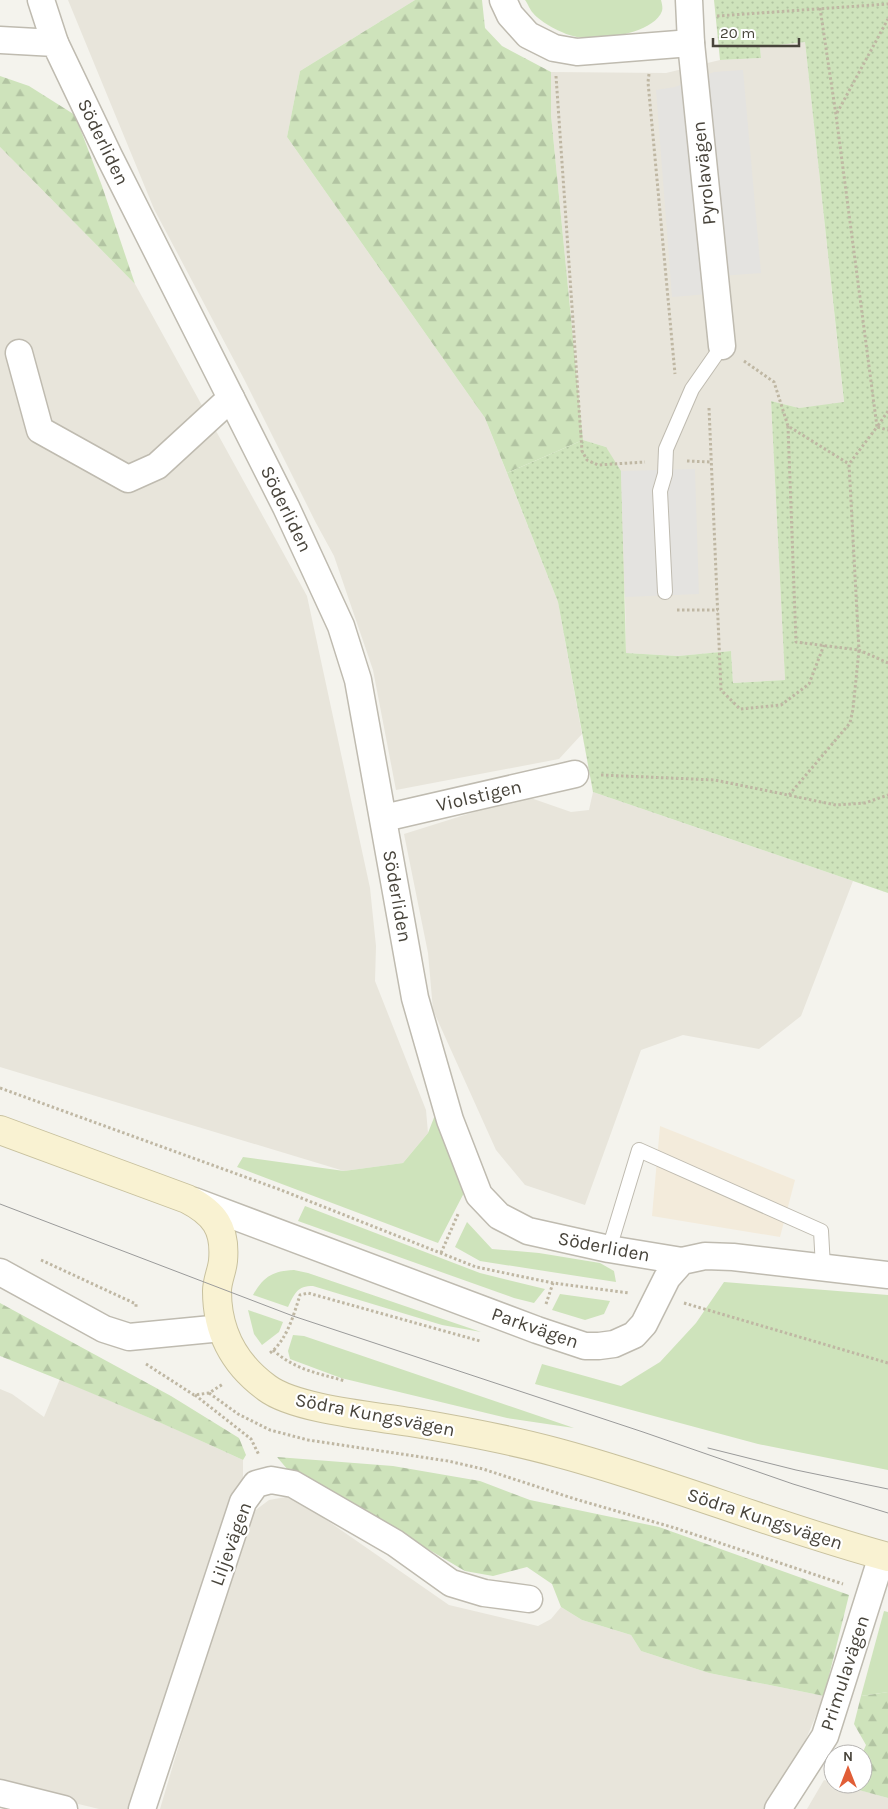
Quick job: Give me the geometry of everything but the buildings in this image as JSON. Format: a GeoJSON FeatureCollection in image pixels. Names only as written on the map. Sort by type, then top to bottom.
{"type":"FeatureCollection","features":[{"type":"Feature","properties":{"kind":"main road","name":"Södra Kungsvägen"},"geometry":{"type":"LineString","coordinates":[[0,1130],[188,1199],[212,1214],[218,1224],[223,1248],[223,1260],[217,1288],[218,1313],[222,1328],[239,1363],[268,1389],[285,1398],[324,1408],[425,1424],[554,1451],[841,1544],[885,1556]]}},
{"type":"Feature","properties":{"kind":"street","name":"Söderliden"},"geometry":{"type":"LineString","coordinates":[[40,0],[55,43],[109,156],[286,507],[341,626],[358,680],[384,818],[414,998],[450,1120],[479,1195],[499,1216],[528,1231],[609,1250],[682,1262]]}},
{"type":"Feature","properties":{"kind":"street"},"geometry":{"type":"LineString","coordinates":[[503,0],[510,15],[528,34],[554,48],[577,52],[652,46],[690,20]]}},
{"type":"Feature","properties":{"kind":"street","name":"Pyrolavägen"},"geometry":{"type":"LineString","coordinates":[[690,20],[722,346]]}},
{"type":"Feature","properties":{"kind":"street"},"geometry":{"type":"LineString","coordinates":[[0,40],[55,43]]}},
{"type":"Feature","properties":{"kind":"street"},"geometry":{"type":"LineString","coordinates":[[19,353],[40,430],[128,479],[157,466],[231,398]]}},
{"type":"Feature","properties":{"kind":"street","name":"Violstigen"},"geometry":{"type":"LineString","coordinates":[[384,818],[575,774]]}},
{"type":"Feature","properties":{"kind":"street","name":"Parkvägen"},"geometry":{"type":"LineString","coordinates":[[188,1199],[585,1346],[614,1344],[634,1334],[644,1324],[666,1278],[682,1262]]}},
{"type":"Feature","properties":{"kind":"street"},"geometry":{"type":"LineString","coordinates":[[682,1262],[705,1256],[733,1257],[888,1275]]}},
{"type":"Feature","properties":{"kind":"street"},"geometry":{"type":"LineString","coordinates":[[0,1272],[104,1329],[129,1337],[222,1328]]}},
{"type":"Feature","properties":{"kind":"street"},"geometry":{"type":"LineString","coordinates":[[271,1480],[293,1484],[395,1544],[451,1583],[484,1594],[529,1599]]}},
{"type":"Feature","properties":{"kind":"street","name":"Liljevägen"},"geometry":{"type":"LineString","coordinates":[[142,1809],[243,1502],[256,1484],[271,1480]]}},
{"type":"Feature","properties":{"kind":"street","name":"Primulavägen"},"geometry":{"type":"LineString","coordinates":[[778,1809],[825,1736],[870,1592],[885,1556]]}},
{"type":"Feature","properties":{"kind":"street"},"geometry":{"type":"LineString","coordinates":[[0,1793],[64,1809]]}},
{"type":"Feature","properties":{"kind":"lane"},"geometry":{"type":"LineString","coordinates":[[665,592],[660,491],[665,474],[666,449],[692,389],[722,346]]}},
{"type":"Feature","properties":{"kind":"lane"},"geometry":{"type":"LineString","coordinates":[[609,1250],[639,1150],[821,1231],[823,1267]]}},
{"type":"Feature","properties":{"kind":"path"},"geometry":{"type":"LineString","coordinates":[[690,20],[888,4]]}},
{"type":"Feature","properties":{"kind":"path"},"geometry":{"type":"LineString","coordinates":[[820,8],[877,426]]}},
{"type":"Feature","properties":{"kind":"path"},"geometry":{"type":"LineString","coordinates":[[836,115],[888,19]]}},
{"type":"Feature","properties":{"kind":"path"},"geometry":{"type":"LineString","coordinates":[[652,46],[648,82],[676,381],[692,389],[708,388],[721,690],[740,708],[781,705],[809,684],[824,645]]}},
{"type":"Feature","properties":{"kind":"path"},"geometry":{"type":"LineString","coordinates":[[554,48],[582,451],[586,460],[598,466],[666,461]]}},
{"type":"Feature","properties":{"kind":"path"},"geometry":{"type":"LineString","coordinates":[[722,346],[774,382],[788,426],[796,642],[859,650],[888,663]]}},
{"type":"Feature","properties":{"kind":"path"},"geometry":{"type":"LineString","coordinates":[[790,795],[850,724],[854,708],[859,650],[849,464],[888,411]]}},
{"type":"Feature","properties":{"kind":"path"},"geometry":{"type":"LineString","coordinates":[[788,426],[849,464]]}},
{"type":"Feature","properties":{"kind":"path"},"geometry":{"type":"LineString","coordinates":[[877,426],[888,430]]}},
{"type":"Feature","properties":{"kind":"path"},"geometry":{"type":"LineString","coordinates":[[665,592],[676,591],[677,610],[718,610]]}},
{"type":"Feature","properties":{"kind":"path"},"geometry":{"type":"LineString","coordinates":[[575,774],[715,780],[836,805],[865,803],[888,795]]}},
{"type":"Feature","properties":{"kind":"path"},"geometry":{"type":"LineString","coordinates":[[0,1088],[280,1190],[476,1267],[553,1283],[657,1296],[888,1363]]}},
{"type":"Feature","properties":{"kind":"path"},"geometry":{"type":"LineString","coordinates":[[441,1253],[459,1212],[479,1195]]}},
{"type":"Feature","properties":{"kind":"path"},"geometry":{"type":"LineString","coordinates":[[36,1258],[136,1304],[145,1363],[194,1395],[251,1439],[271,1480]]}},
{"type":"Feature","properties":{"kind":"path"},"geometry":{"type":"LineString","coordinates":[[538,1330],[553,1283]]}},
{"type":"Feature","properties":{"kind":"path"},"geometry":{"type":"LineString","coordinates":[[194,1395],[209,1393],[247,1370],[273,1350],[281,1340],[293,1316],[300,1295],[308,1293],[486,1342]]}},
{"type":"Feature","properties":{"kind":"path"},"geometry":{"type":"LineString","coordinates":[[209,1393],[238,1414],[270,1430],[308,1440],[448,1461],[483,1469],[575,1499],[675,1528],[870,1592]]}},
{"type":"Feature","properties":{"kind":"shaded area"},"geometry":{"type":"Polygon","coordinates":[[[68,0],[415,0],[300,71],[287,137],[485,418],[558,602],[582,734],[559,759],[396,790],[373,670],[334,556],[244,379],[154,209],[68,0]]]}},
{"type":"Feature","properties":{"kind":"shaded area"},"geometry":{"type":"Polygon","coordinates":[[[805,42],[844,403],[799,408],[771,401],[785,680],[733,683],[731,651],[678,656],[626,653],[625,597],[606,447],[583,440],[551,115],[551,72],[666,73],[720,60],[761,58],[760,47],[805,42]]]}},
{"type":"Feature","properties":{"kind":"shaded area"},"geometry":{"type":"Polygon","coordinates":[[[743,70],[761,273],[720,276],[721,293],[672,297],[656,90],[675,87],[714,72],[743,70]]]}},
{"type":"Feature","properties":{"kind":"shaded area"},"geometry":{"type":"Polygon","coordinates":[[[0,147],[135,284],[307,596],[370,888],[376,946],[375,981],[426,1110],[428,1133],[403,1163],[344,1171],[0,1067],[0,147]]]}},
{"type":"Feature","properties":{"kind":"shaded area"},"geometry":{"type":"Polygon","coordinates":[[[695,469],[699,594],[625,597],[621,471],[695,469]]]}},
{"type":"Feature","properties":{"kind":"shaded area"},"geometry":{"type":"Polygon","coordinates":[[[593,792],[853,881],[801,1016],[759,1049],[683,1035],[641,1050],[585,1205],[525,1185],[496,1150],[433,1010],[428,953],[404,834],[525,796],[571,812],[589,810],[593,792]]]}},
{"type":"Feature","properties":{"kind":"shaded area"},"geometry":{"type":"Polygon","coordinates":[[[660,1126],[795,1180],[780,1237],[652,1216],[660,1126]]]}},
{"type":"Feature","properties":{"kind":"shaded area"},"geometry":{"type":"Polygon","coordinates":[[[60,1379],[243,1460],[243,1479],[171,1700],[130,1809],[99,1809],[0,1785],[0,1389],[12,1394],[44,1417],[60,1379]]]}},
{"type":"Feature","properties":{"kind":"shaded area"},"geometry":{"type":"Polygon","coordinates":[[[286,1497],[302,1503],[449,1605],[538,1626],[551,1619],[561,1607],[582,1620],[631,1635],[641,1651],[709,1673],[824,1696],[802,1749],[770,1809],[160,1809],[195,1691],[253,1512],[269,1500],[286,1497]]]}},
{"type":"Feature","properties":{"kind":"shaded area"},"geometry":{"type":"Polygon","coordinates":[[[823,1782],[823,1794],[873,1794],[888,1798],[888,1809],[807,1809],[823,1782]]]}},
{"type":"Feature","properties":{"kind":"green space"},"geometry":{"type":"Polygon","coordinates":[[[415,0],[482,0],[485,28],[502,46],[551,72],[551,115],[583,440],[507,473],[485,418],[287,137],[300,71],[415,0]]]}},
{"type":"Feature","properties":{"kind":"green space"},"geometry":{"type":"Polygon","coordinates":[[[525,0],[661,0],[662,11],[647,26],[635,31],[608,37],[582,38],[564,33],[546,24],[533,13],[525,0]]]}},
{"type":"Feature","properties":{"kind":"green space"},"geometry":{"type":"Polygon","coordinates":[[[714,0],[888,0],[888,893],[593,792],[558,602],[507,473],[583,440],[606,447],[621,471],[626,653],[678,656],[731,651],[733,683],[785,680],[771,401],[799,408],[844,402],[805,42],[760,47],[761,58],[720,60],[714,0]]]}},
{"type":"Feature","properties":{"kind":"green space"},"geometry":{"type":"Polygon","coordinates":[[[0,76],[29,86],[75,115],[102,186],[135,284],[0,147],[0,76]]]}},
{"type":"Feature","properties":{"kind":"green space"},"geometry":{"type":"Polygon","coordinates":[[[435,1115],[466,1189],[438,1243],[237,1167],[243,1157],[344,1171],[403,1163],[428,1133],[435,1115]]]}},
{"type":"Feature","properties":{"kind":"green space"},"geometry":{"type":"Polygon","coordinates":[[[305,1206],[480,1273],[545,1289],[534,1303],[514,1298],[298,1221],[305,1206]]]}},
{"type":"Feature","properties":{"kind":"green space"},"geometry":{"type":"Polygon","coordinates":[[[467,1222],[492,1249],[539,1253],[600,1263],[614,1271],[616,1282],[480,1261],[455,1247],[467,1222]]]}},
{"type":"Feature","properties":{"kind":"green space"},"geometry":{"type":"Polygon","coordinates":[[[294,1270],[308,1273],[481,1332],[442,1325],[313,1286],[303,1287],[297,1291],[288,1307],[253,1295],[265,1279],[275,1273],[294,1270]]]}},
{"type":"Feature","properties":{"kind":"green space"},"geometry":{"type":"Polygon","coordinates":[[[724,1282],[888,1295],[888,1470],[758,1444],[535,1384],[542,1364],[621,1386],[660,1362],[696,1323],[724,1282]]]}},
{"type":"Feature","properties":{"kind":"green space"},"geometry":{"type":"Polygon","coordinates":[[[560,1294],[610,1301],[604,1314],[585,1320],[552,1310],[560,1294]]]}},
{"type":"Feature","properties":{"kind":"green space"},"geometry":{"type":"Polygon","coordinates":[[[0,1303],[171,1396],[239,1438],[246,1455],[243,1460],[122,1406],[0,1356],[0,1303]]]}},
{"type":"Feature","properties":{"kind":"green space"},"geometry":{"type":"Polygon","coordinates":[[[248,1310],[283,1322],[279,1332],[262,1345],[254,1334],[248,1310]]]}},
{"type":"Feature","properties":{"kind":"green space"},"geometry":{"type":"Polygon","coordinates":[[[293,1335],[304,1336],[574,1428],[507,1418],[341,1378],[290,1359],[288,1351],[293,1335]]]}},
{"type":"Feature","properties":{"kind":"green space"},"geometry":{"type":"Polygon","coordinates":[[[277,1457],[393,1466],[480,1481],[530,1500],[659,1527],[849,1595],[824,1696],[709,1673],[641,1651],[631,1635],[582,1620],[561,1607],[552,1584],[527,1567],[493,1576],[465,1571],[321,1486],[293,1476],[277,1457]]]}},
{"type":"Feature","properties":{"kind":"green space"},"geometry":{"type":"Polygon","coordinates":[[[884,1611],[888,1612],[888,1692],[861,1696],[884,1611]]]}},
{"type":"Feature","properties":{"kind":"green space"},"geometry":{"type":"Polygon","coordinates":[[[888,1692],[888,1798],[873,1794],[873,1744],[865,1744],[854,1724],[861,1696],[888,1692]]]}},
{"type":"Feature","properties":{"kind":"tram line"},"geometry":{"type":"LineString","coordinates":[[0,1204],[293,1316],[643,1432],[793,1484],[888,1513]]}},
{"type":"Feature","properties":{"kind":"tram line"},"geometry":{"type":"LineString","coordinates":[[708,1448],[796,1470],[888,1489]]}}]}
